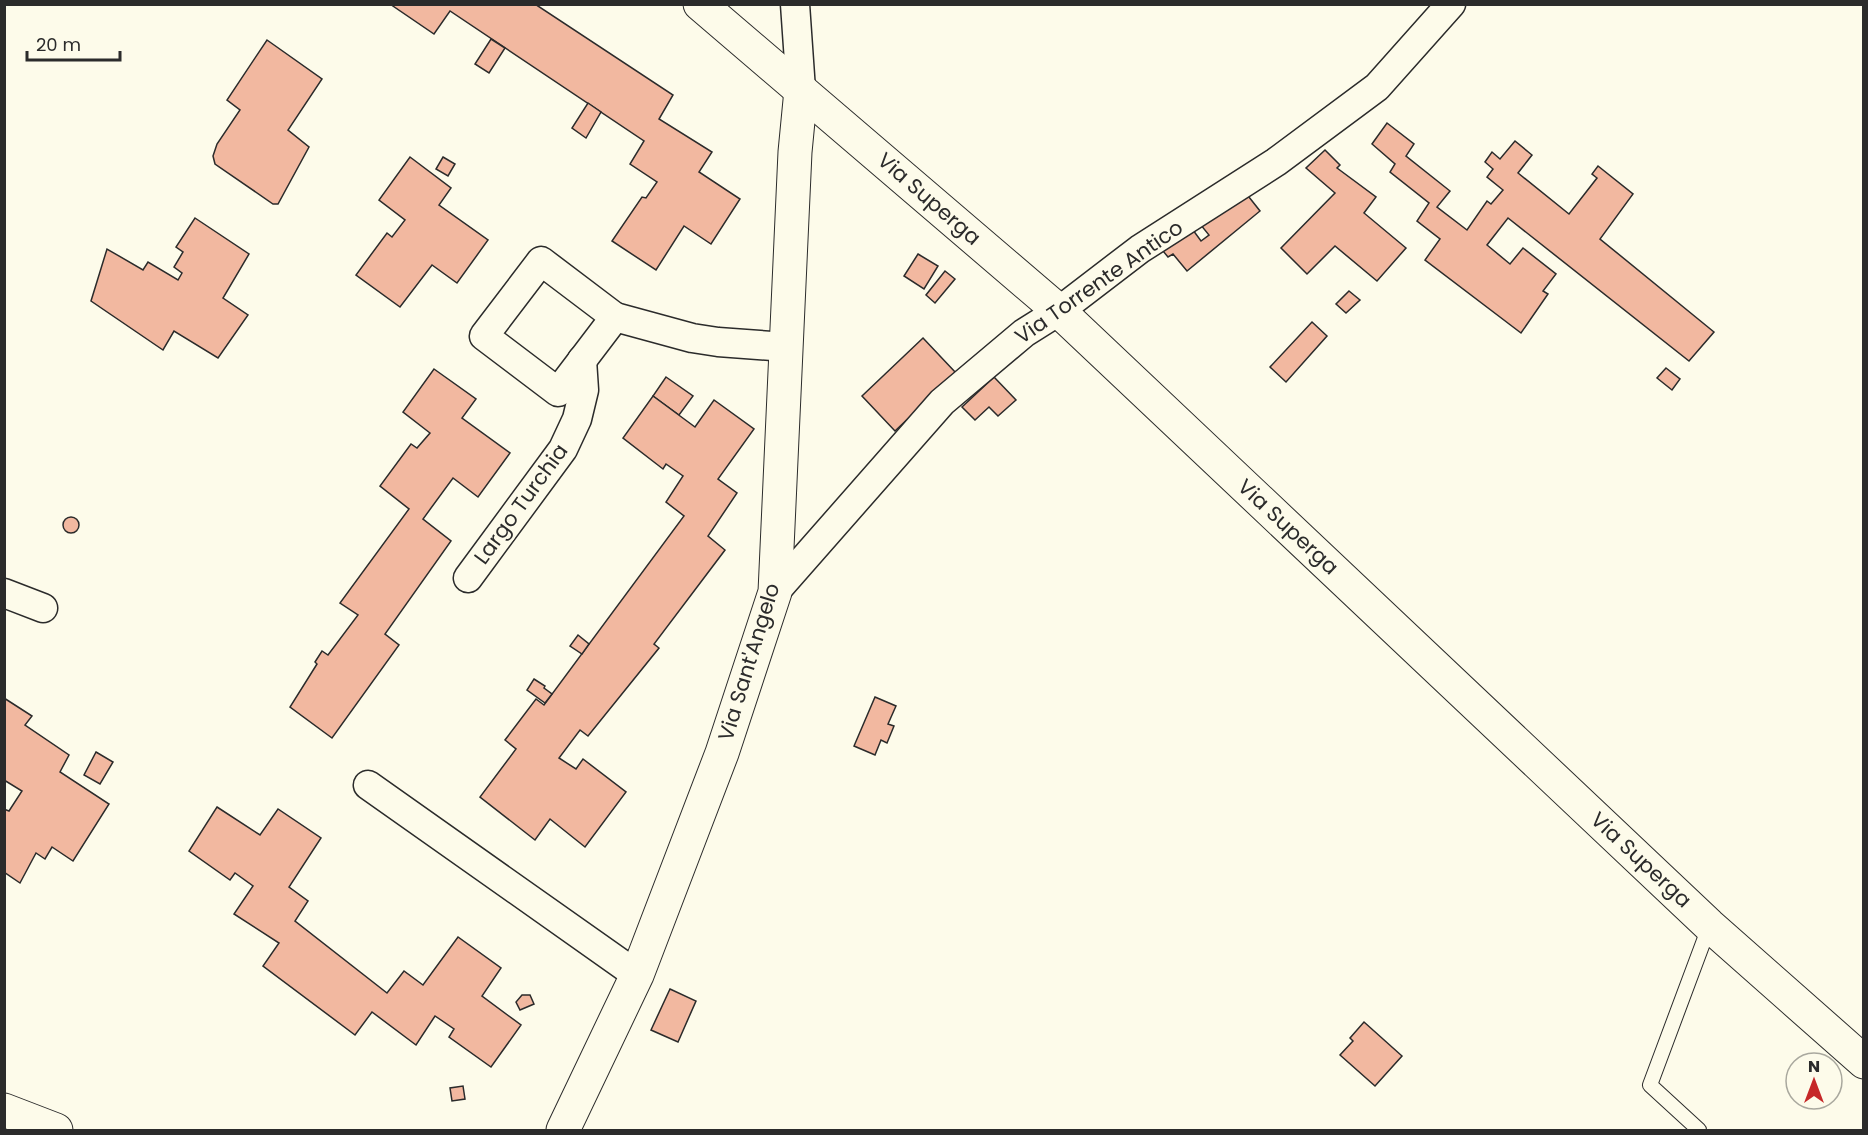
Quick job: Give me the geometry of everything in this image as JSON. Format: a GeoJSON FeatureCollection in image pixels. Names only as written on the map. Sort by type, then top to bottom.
{"type":"FeatureCollection","features":[{"type":"Feature","properties":{"kind":"main road","name":"Via Superga"},"geometry":{"type":"LineString","coordinates":[[700,4],[1059,311],[1709,925],[1863,1062]]}},
{"type":"Feature","properties":{"kind":"main road","name":"Via Sant'Angelo"},"geometry":{"type":"LineString","coordinates":[[563,1131],[637,975],[722,753],[775,592],[795,152],[801,90]]}},
{"type":"Feature","properties":{"kind":"main road"},"geometry":{"type":"LineString","coordinates":[[4,1110],[56,1131]]}},
{"type":"Feature","properties":{"kind":"street"},"geometry":{"type":"LineString","coordinates":[[795,4],[801,90]]}},
{"type":"Feature","properties":{"kind":"street","name":"Via Torrente Antico"},"geometry":{"type":"LineString","coordinates":[[775,592],[942,402],[1024,333],[1059,311],[1140,249],[1276,162],[1377,87],[1451,4]]}},
{"type":"Feature","properties":{"kind":"street"},"geometry":{"type":"LineString","coordinates":[[615,317],[558,392],[484,336],[541,261],[615,317],[692,338],[786,347]]}},
{"type":"Feature","properties":{"kind":"street","name":"Largo Turchia"},"geometry":{"type":"LineString","coordinates":[[468,578],[563,449],[577,419],[584,390],[582,360]]}},
{"type":"Feature","properties":{"kind":"street"},"geometry":{"type":"LineString","coordinates":[[4,593],[43,608]]}},
{"type":"Feature","properties":{"kind":"street"},"geometry":{"type":"LineString","coordinates":[[368,785],[637,975]]}},
{"type":"Feature","properties":{"kind":"lane"},"geometry":{"type":"LineString","coordinates":[[1699,1131],[1650,1085],[1709,925]]}},
{"type":"Feature","properties":{"kind":"building"},"geometry":{"type":"Polygon","coordinates":[[[390,4],[535,4],[673,95],[659,119],[712,152],[699,172],[740,199],[711,244],[684,226],[656,270],[612,241],[642,197],[646,198],[657,182],[630,164],[644,141],[450,11],[434,34],[390,4]]]}},
{"type":"Feature","properties":{"kind":"building"},"geometry":{"type":"Polygon","coordinates":[[[491,39],[505,48],[489,73],[475,64],[491,39]]]}},
{"type":"Feature","properties":{"kind":"building"},"geometry":{"type":"Polygon","coordinates":[[[267,40],[322,79],[288,130],[309,147],[278,204],[273,204],[215,164],[213,156],[217,144],[240,110],[227,100],[267,40]]]}},
{"type":"Feature","properties":{"kind":"building"},"geometry":{"type":"Polygon","coordinates":[[[588,103],[601,112],[586,138],[572,128],[588,103]]]}},
{"type":"Feature","properties":{"kind":"building"},"geometry":{"type":"Polygon","coordinates":[[[1387,123],[1414,144],[1406,156],[1450,191],[1437,207],[1467,230],[1487,201],[1491,204],[1503,190],[1487,177],[1493,169],[1485,162],[1492,152],[1500,159],[1515,141],[1532,155],[1518,173],[1569,214],[1597,178],[1592,174],[1598,166],[1633,194],[1600,239],[1714,332],[1689,361],[1508,218],[1487,245],[1510,264],[1523,248],[1556,274],[1543,291],[1548,294],[1521,333],[1425,260],[1440,239],[1417,221],[1429,203],[1390,172],[1395,164],[1372,144],[1387,123]]]}},
{"type":"Feature","properties":{"kind":"building"},"geometry":{"type":"Polygon","coordinates":[[[1325,150],[1340,165],[1337,168],[1376,197],[1364,213],[1406,248],[1377,281],[1335,246],[1307,274],[1281,248],[1335,193],[1306,168],[1325,150]]]}},
{"type":"Feature","properties":{"kind":"building"},"geometry":{"type":"Polygon","coordinates":[[[410,157],[451,188],[439,205],[488,240],[457,283],[432,265],[400,307],[356,275],[387,233],[392,237],[405,220],[379,200],[410,157]]]}},
{"type":"Feature","properties":{"kind":"building"},"geometry":{"type":"Polygon","coordinates":[[[443,157],[455,164],[448,176],[436,169],[443,157]]]}},
{"type":"Feature","properties":{"kind":"building"},"geometry":{"type":"Polygon","coordinates":[[[1245,192],[1260,211],[1187,271],[1173,254],[1168,257],[1163,251],[1193,230],[1201,241],[1209,235],[1200,224],[1245,192]]]}},
{"type":"Feature","properties":{"kind":"building"},"geometry":{"type":"Polygon","coordinates":[[[195,218],[249,254],[223,298],[248,315],[218,358],[174,331],[163,350],[91,301],[107,249],[143,270],[148,262],[178,280],[182,273],[174,267],[183,252],[176,247],[195,218]]]}},
{"type":"Feature","properties":{"kind":"building"},"geometry":{"type":"Polygon","coordinates":[[[918,254],[938,266],[924,289],[904,276],[918,254]]]}},
{"type":"Feature","properties":{"kind":"building"},"geometry":{"type":"Polygon","coordinates":[[[945,271],[955,279],[935,303],[926,295],[945,271]]]}},
{"type":"Feature","properties":{"kind":"building"},"geometry":{"type":"Polygon","coordinates":[[[1349,291],[1360,300],[1346,313],[1336,304],[1349,291]]]}},
{"type":"Feature","properties":{"kind":"building"},"geometry":{"type":"Polygon","coordinates":[[[1312,322],[1327,336],[1286,382],[1270,367],[1312,322]]]}},
{"type":"Feature","properties":{"kind":"building"},"geometry":{"type":"Polygon","coordinates":[[[923,338],[956,373],[895,431],[862,396],[923,338]]]}},
{"type":"Feature","properties":{"kind":"building"},"geometry":{"type":"Polygon","coordinates":[[[1666,368],[1680,379],[1672,390],[1657,378],[1666,368]]]}},
{"type":"Feature","properties":{"kind":"building"},"geometry":{"type":"Polygon","coordinates":[[[434,369],[476,399],[462,418],[510,453],[478,497],[453,478],[423,519],[451,541],[385,634],[399,645],[332,738],[290,707],[317,664],[315,662],[322,651],[328,655],[358,615],[340,603],[409,509],[380,486],[411,444],[417,448],[430,433],[403,412],[434,369]]]}},
{"type":"Feature","properties":{"kind":"building"},"geometry":{"type":"Polygon","coordinates":[[[666,377],[693,396],[679,415],[653,396],[666,377]]]}},
{"type":"Feature","properties":{"kind":"building"},"geometry":{"type":"Polygon","coordinates":[[[994,377],[1016,400],[998,416],[989,407],[975,420],[962,407],[994,377]]]}},
{"type":"Feature","properties":{"kind":"building"},"geometry":{"type":"Polygon","coordinates":[[[653,396],[695,427],[714,400],[754,429],[718,479],[737,493],[708,536],[725,550],[654,644],[659,648],[588,736],[580,730],[559,758],[576,769],[583,759],[626,792],[585,847],[550,819],[535,840],[480,797],[516,749],[505,740],[536,699],[544,705],[684,516],[666,502],[683,476],[666,464],[663,469],[623,438],[653,396]]]}},
{"type":"Feature","properties":{"kind":"building"},"geometry":{"type":"Polygon","coordinates":[[[68,517],[74,517],[79,525],[77,531],[68,533],[63,528],[63,522],[68,517]]]}},
{"type":"Feature","properties":{"kind":"building"},"geometry":{"type":"Polygon","coordinates":[[[578,635],[589,644],[582,654],[570,646],[578,635]]]}},
{"type":"Feature","properties":{"kind":"building"},"geometry":{"type":"Polygon","coordinates":[[[534,679],[552,694],[545,703],[527,690],[534,679]]]}},
{"type":"Feature","properties":{"kind":"building"},"geometry":{"type":"Polygon","coordinates":[[[875,697],[896,706],[888,724],[894,726],[887,743],[881,740],[875,755],[854,746],[875,697]]]}},
{"type":"Feature","properties":{"kind":"building"},"geometry":{"type":"Polygon","coordinates":[[[4,698],[32,716],[25,725],[69,755],[60,772],[109,804],[73,861],[52,847],[45,859],[36,853],[20,883],[4,872],[4,809],[9,811],[22,791],[4,780],[4,698]]]}},
{"type":"Feature","properties":{"kind":"building"},"geometry":{"type":"Polygon","coordinates":[[[96,752],[113,762],[100,784],[84,775],[96,752]]]}},
{"type":"Feature","properties":{"kind":"building"},"geometry":{"type":"Polygon","coordinates":[[[217,807],[260,835],[278,809],[321,838],[289,887],[308,901],[295,921],[387,993],[404,971],[423,985],[458,937],[501,968],[482,996],[521,1025],[491,1067],[449,1037],[454,1029],[435,1016],[416,1045],[372,1012],[355,1035],[263,966],[279,943],[234,914],[253,886],[235,873],[230,880],[189,851],[217,807]]]}},
{"type":"Feature","properties":{"kind":"building"},"geometry":{"type":"Polygon","coordinates":[[[670,989],[696,1001],[678,1042],[651,1030],[670,989]]]}},
{"type":"Feature","properties":{"kind":"building"},"geometry":{"type":"Polygon","coordinates":[[[522,995],[530,995],[534,1004],[520,1010],[516,1002],[522,995]]]}},
{"type":"Feature","properties":{"kind":"building"},"geometry":{"type":"Polygon","coordinates":[[[1364,1022],[1402,1056],[1375,1086],[1340,1055],[1353,1041],[1350,1038],[1364,1022]]]}},
{"type":"Feature","properties":{"kind":"building"},"geometry":{"type":"Polygon","coordinates":[[[463,1086],[465,1099],[452,1101],[450,1088],[463,1086]]]}}]}
